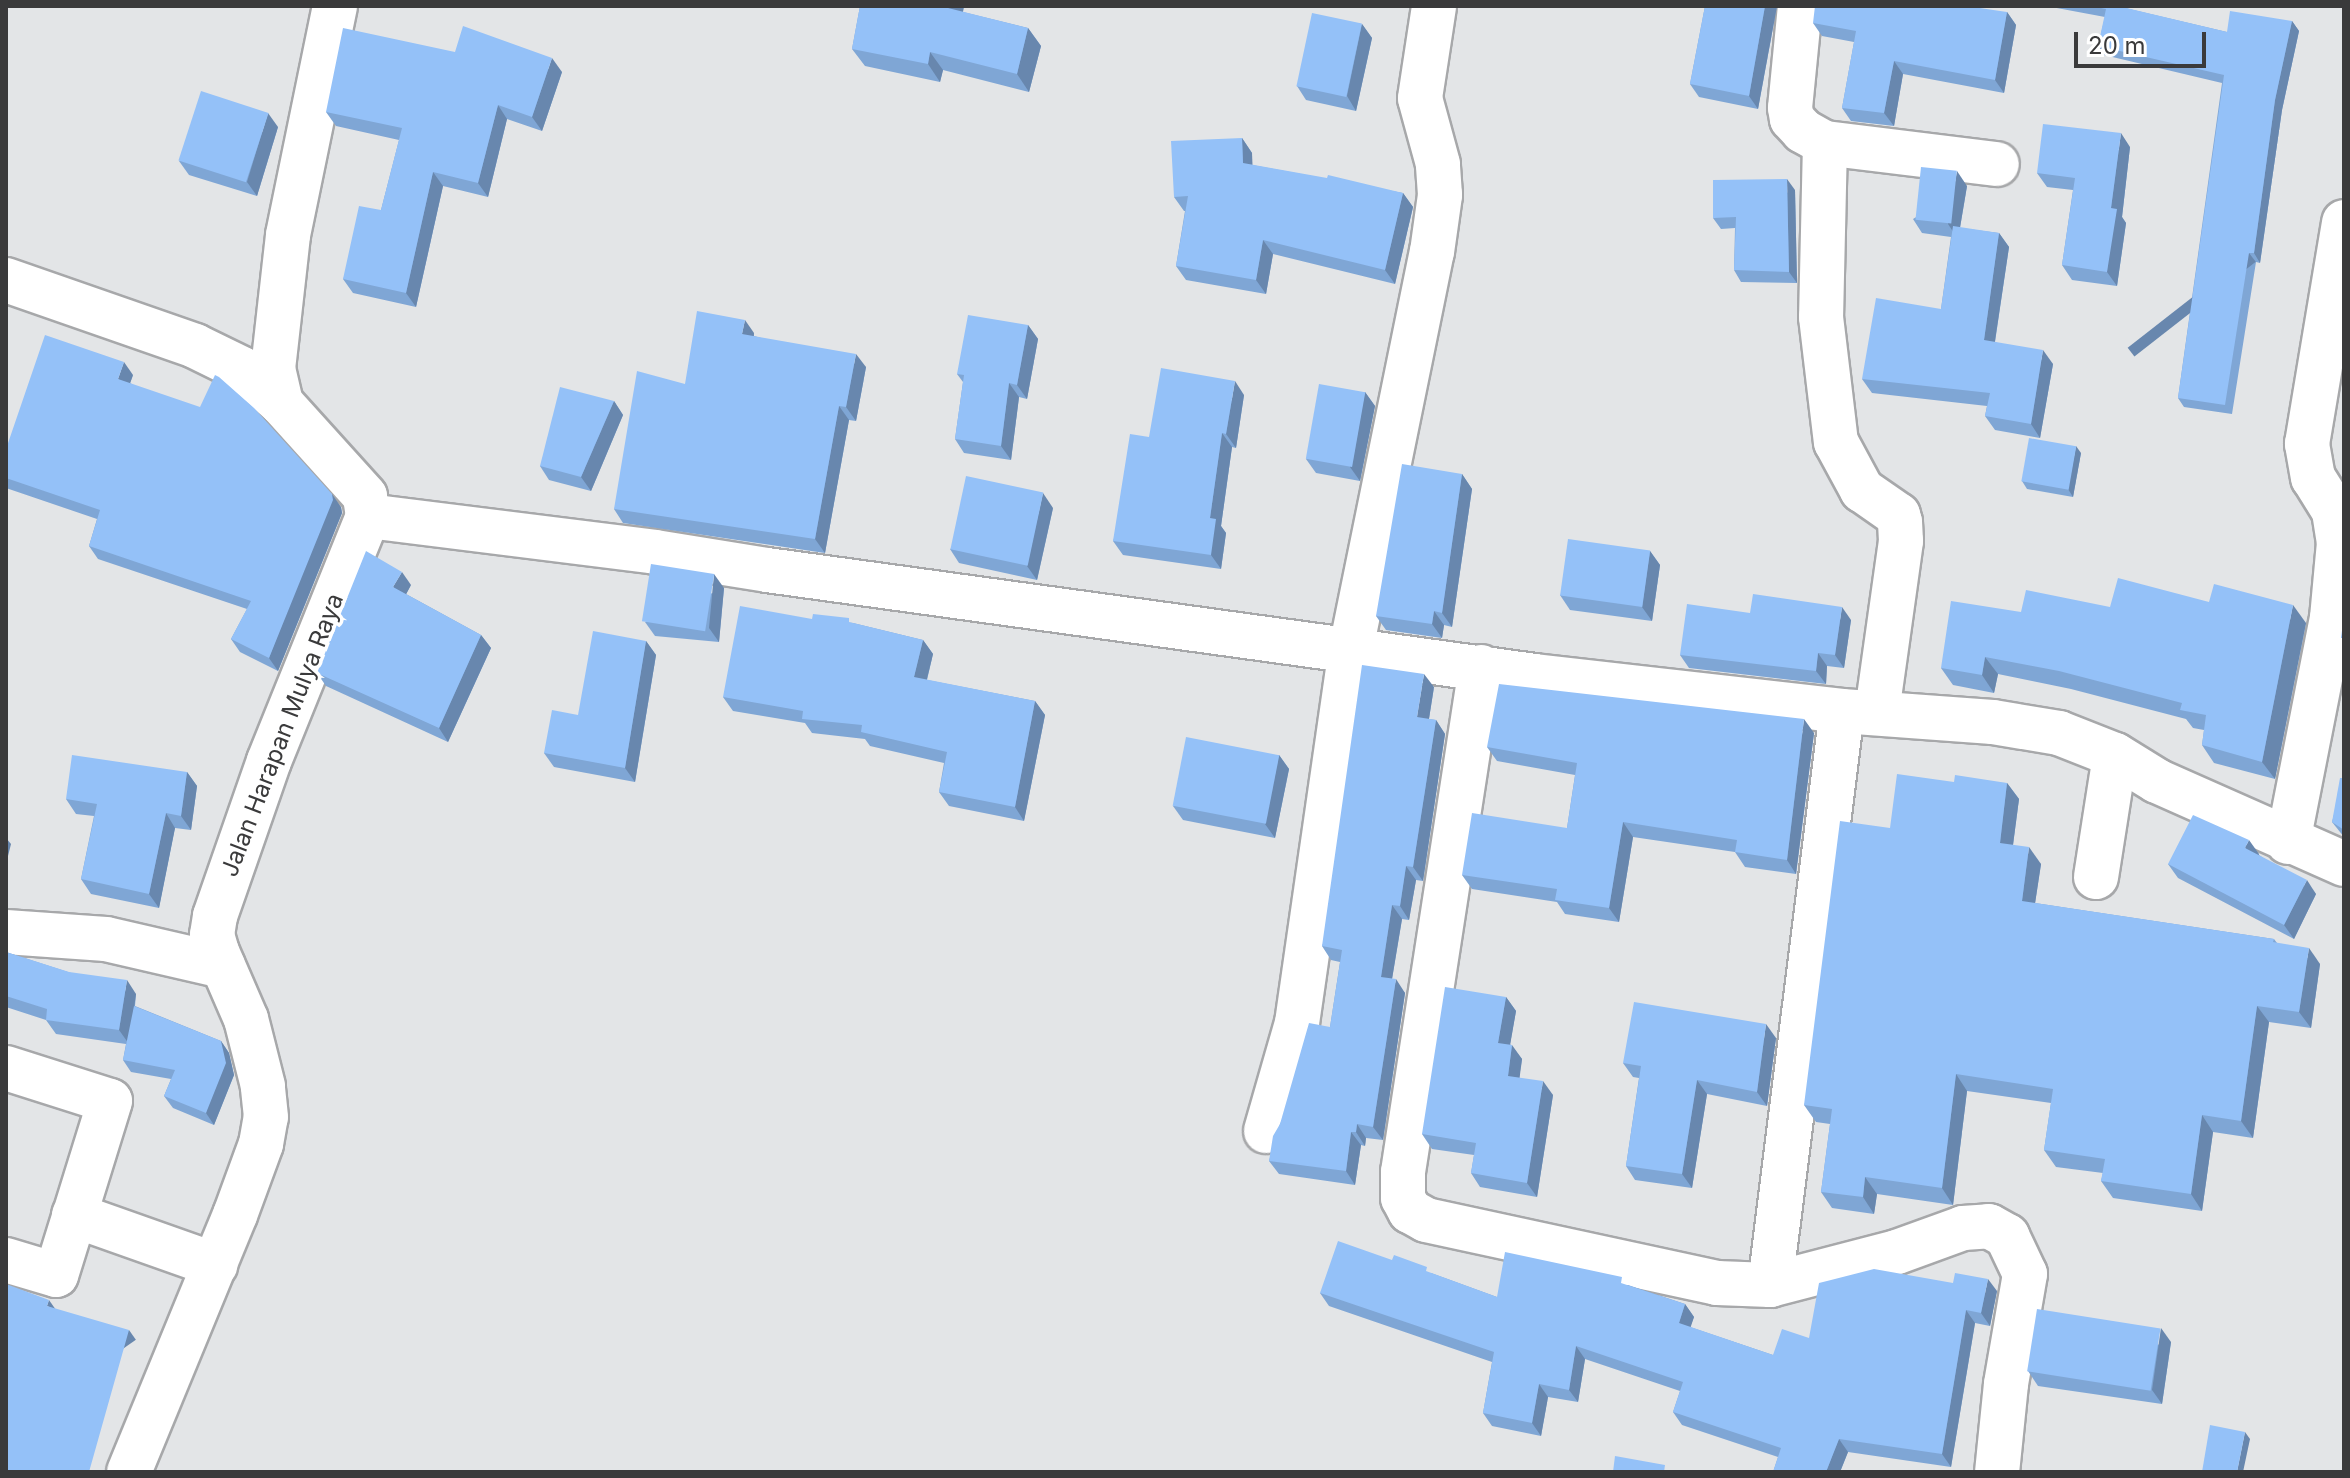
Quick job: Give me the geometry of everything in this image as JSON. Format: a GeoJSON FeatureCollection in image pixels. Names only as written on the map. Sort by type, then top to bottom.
{"type":"FeatureCollection","features":[{"type":"Feature","properties":{"kind":"street"},"geometry":{"type":"LineString","coordinates":[[281,403],[273,369],[288,235],[335,6]]}},
{"type":"Feature","properties":{"kind":"street"},"geometry":{"type":"LineString","coordinates":[[1266,1131],[1297,1023],[1311,949],[1318,867],[1351,649],[1432,252],[1440,195],[1438,164],[1420,98],[1434,6]]}},
{"type":"Feature","properties":{"kind":"street"},"geometry":{"type":"LineString","coordinates":[[1800,6],[1792,119],[1803,131],[1825,143],[1997,164]]}},
{"type":"Feature","properties":{"kind":"street"},"geometry":{"type":"LineString","coordinates":[[1770,1285],[1859,711],[1901,541],[1898,515],[1862,490],[1836,442],[1821,317],[1825,143]]}},
{"type":"Feature","properties":{"kind":"street"},"geometry":{"type":"LineString","coordinates":[[2288,842],[2332,618],[2339,543],[2334,511],[2313,478],[2307,444],[2344,222]]}},
{"type":"Feature","properties":{"kind":"street"},"geometry":{"type":"LineString","coordinates":[[6,280],[195,346],[242,369],[281,403],[365,496],[368,516],[1481,667],[1859,711],[1993,722],[2059,733],[2115,755],[2157,781],[2288,842],[2344,864]]}},
{"type":"Feature","properties":{"kind":"street","name":"Jalan Harapan Mulya Raya"},"geometry":{"type":"LineString","coordinates":[[129,1472],[215,1265],[261,1144],[266,1117],[263,1086],[246,1019],[212,935],[236,849],[368,516]]}},
{"type":"Feature","properties":{"kind":"street"},"geometry":{"type":"LineString","coordinates":[[1481,667],[1403,1172],[1403,1198],[1410,1211],[1426,1220],[1717,1283],[1770,1285],[1897,1252],[1963,1228],[1989,1226],[2007,1236],[2025,1274],[2006,1384],[1997,1472]]}},
{"type":"Feature","properties":{"kind":"street"},"geometry":{"type":"LineString","coordinates":[[2096,877],[2115,755]]}},
{"type":"Feature","properties":{"kind":"street"},"geometry":{"type":"LineString","coordinates":[[6,932],[106,939],[223,966]]}},
{"type":"Feature","properties":{"kind":"street"},"geometry":{"type":"LineString","coordinates":[[6,1068],[110,1101],[56,1275],[6,1260]]}},
{"type":"Feature","properties":{"kind":"street"},"geometry":{"type":"LineString","coordinates":[[74,1215],[215,1265]]}},
{"type":"Feature","properties":{"kind":"building"},"geometry":{"type":"Polygon","coordinates":[[[860,6],[948,6],[1028,28],[1017,74],[930,52],[928,64],[852,49],[860,6]]]}},
{"type":"Feature","properties":{"kind":"building"},"geometry":{"type":"Polygon","coordinates":[[[1705,6],[1765,6],[1749,96],[1690,84],[1705,6]]]}},
{"type":"Feature","properties":{"kind":"building"},"geometry":{"type":"Polygon","coordinates":[[[1815,6],[1966,6],[2007,12],[1995,80],[1894,61],[1884,113],[1842,108],[1856,31],[1813,23],[1815,6]]]}},
{"type":"Feature","properties":{"kind":"building"},"geometry":{"type":"Polygon","coordinates":[[[2091,6],[2118,6],[2227,32],[2230,11],[2292,21],[2275,100],[2254,253],[2249,253],[2225,405],[2178,398],[2224,75],[2098,46],[2106,9],[2091,6]]]}},
{"type":"Feature","properties":{"kind":"building"},"geometry":{"type":"Polygon","coordinates":[[[1312,13],[1362,24],[1346,97],[1296,86],[1312,13]]]}},
{"type":"Feature","properties":{"kind":"building"},"geometry":{"type":"Polygon","coordinates":[[[463,26],[552,58],[532,117],[498,105],[478,183],[433,172],[406,293],[343,279],[359,206],[381,210],[402,128],[326,112],[343,28],[455,52],[463,26]]]}},
{"type":"Feature","properties":{"kind":"building"},"geometry":{"type":"Polygon","coordinates":[[[201,91],[269,113],[246,182],[178,160],[201,91]]]}},
{"type":"Feature","properties":{"kind":"building"},"geometry":{"type":"Polygon","coordinates":[[[2043,124],[2121,133],[2111,208],[2117,209],[2107,272],[2062,265],[2075,178],[2037,173],[2043,124]]]}},
{"type":"Feature","properties":{"kind":"building"},"geometry":{"type":"Polygon","coordinates":[[[1242,138],[1243,163],[1327,178],[1328,175],[1403,193],[1385,270],[1263,240],[1256,280],[1176,266],[1188,196],[1174,197],[1171,141],[1242,138]]]}},
{"type":"Feature","properties":{"kind":"building"},"geometry":{"type":"Polygon","coordinates":[[[1921,167],[1957,171],[1951,223],[1915,220],[1921,167]]]}},
{"type":"Feature","properties":{"kind":"building"},"geometry":{"type":"Polygon","coordinates":[[[1787,179],[1789,272],[1734,270],[1736,217],[1713,218],[1713,180],[1787,179]]]}},
{"type":"Feature","properties":{"kind":"building"},"geometry":{"type":"Polygon","coordinates":[[[1953,226],[1999,233],[1984,340],[2043,350],[2031,424],[1985,416],[1990,393],[1862,379],[1876,298],[1941,309],[1953,226]]]}},
{"type":"Feature","properties":{"kind":"building"},"geometry":{"type":"Polygon","coordinates":[[[697,311],[745,320],[742,334],[856,354],[846,407],[839,406],[815,539],[614,509],[637,371],[685,384],[697,311]]]}},
{"type":"Feature","properties":{"kind":"building"},"geometry":{"type":"Polygon","coordinates":[[[968,315],[1028,325],[1017,385],[1009,383],[1001,446],[955,439],[964,375],[957,374],[968,315]]]}},
{"type":"Feature","properties":{"kind":"building"},"geometry":{"type":"Polygon","coordinates":[[[45,335],[124,362],[118,379],[200,407],[215,375],[219,377],[254,408],[332,494],[333,500],[269,658],[231,639],[251,601],[89,546],[100,510],[6,478],[6,449],[45,335]]]}},
{"type":"Feature","properties":{"kind":"building"},"geometry":{"type":"Polygon","coordinates":[[[1161,368],[1235,381],[1226,434],[1222,433],[1210,518],[1216,519],[1211,555],[1113,541],[1130,434],[1149,437],[1161,368]]]}},
{"type":"Feature","properties":{"kind":"building"},"geometry":{"type":"Polygon","coordinates":[[[1319,384],[1365,392],[1352,467],[1306,459],[1319,384]]]}},
{"type":"Feature","properties":{"kind":"building"},"geometry":{"type":"Polygon","coordinates":[[[560,387],[614,401],[581,477],[540,466],[560,387]]]}},
{"type":"Feature","properties":{"kind":"building"},"geometry":{"type":"Polygon","coordinates":[[[2029,438],[2076,446],[2069,490],[2021,481],[2029,438]]]}},
{"type":"Feature","properties":{"kind":"building"},"geometry":{"type":"Polygon","coordinates":[[[1402,464],[1462,474],[1442,613],[1434,611],[1432,624],[1376,616],[1402,464]]]}},
{"type":"Feature","properties":{"kind":"building"},"geometry":{"type":"Polygon","coordinates":[[[966,476],[1043,492],[1028,566],[950,549],[966,476]]]}},
{"type":"Feature","properties":{"kind":"building"},"geometry":{"type":"Polygon","coordinates":[[[1568,539],[1650,551],[1642,607],[1560,595],[1568,539]]]}},
{"type":"Feature","properties":{"kind":"building"},"geometry":{"type":"Polygon","coordinates":[[[366,551],[402,572],[393,587],[481,635],[439,728],[317,673],[366,551]]]}},
{"type":"Feature","properties":{"kind":"building"},"geometry":{"type":"Polygon","coordinates":[[[651,564],[714,574],[705,631],[642,621],[651,564]]]}},
{"type":"Feature","properties":{"kind":"building"},"geometry":{"type":"Polygon","coordinates":[[[2118,578],[2209,602],[2214,584],[2293,605],[2262,762],[2202,745],[2206,715],[2180,710],[2182,703],[2059,671],[1985,657],[1982,675],[1941,668],[1951,601],[2021,612],[2026,590],[2110,607],[2118,578]]]}},
{"type":"Feature","properties":{"kind":"building"},"geometry":{"type":"Polygon","coordinates":[[[1753,594],[1842,607],[1835,655],[1818,653],[1816,671],[1680,655],[1687,604],[1750,613],[1753,594]]]}},
{"type":"Feature","properties":{"kind":"building"},"geometry":{"type":"Polygon","coordinates":[[[740,606],[812,619],[813,614],[849,618],[849,622],[923,640],[914,677],[1035,701],[1015,807],[939,792],[947,752],[861,732],[862,725],[802,719],[803,711],[723,697],[740,606]]]}},
{"type":"Feature","properties":{"kind":"building"},"geometry":{"type":"Polygon","coordinates":[[[593,631],[646,641],[625,768],[544,753],[552,710],[578,715],[593,631]]]}},
{"type":"Feature","properties":{"kind":"building"},"geometry":{"type":"Polygon","coordinates":[[[1362,665],[1424,674],[1417,717],[1436,720],[1413,867],[1406,866],[1400,906],[1392,905],[1381,977],[1396,979],[1373,1127],[1357,1124],[1356,1132],[1351,1132],[1346,1171],[1269,1161],[1273,1136],[1280,1124],[1309,1023],[1330,1027],[1342,950],[1322,946],[1362,665]]]}},
{"type":"Feature","properties":{"kind":"building"},"geometry":{"type":"Polygon","coordinates":[[[1499,684],[1804,719],[1787,860],[1735,852],[1737,840],[1623,822],[1609,908],[1555,900],[1557,889],[1462,875],[1472,813],[1567,828],[1577,763],[1487,747],[1499,684]]]}},
{"type":"Feature","properties":{"kind":"building"},"geometry":{"type":"Polygon","coordinates":[[[1186,737],[1279,755],[1266,824],[1173,806],[1186,737]]]}},
{"type":"Feature","properties":{"kind":"building"},"geometry":{"type":"Polygon","coordinates":[[[72,755],[187,772],[181,816],[166,813],[149,894],[81,879],[97,804],[66,799],[72,755]]]}},
{"type":"Feature","properties":{"kind":"building"},"geometry":{"type":"Polygon","coordinates":[[[1897,774],[1954,782],[1955,775],[2007,783],[2000,843],[2029,847],[2022,901],[2274,939],[2273,942],[2309,948],[2299,1012],[2257,1006],[2241,1121],[2202,1115],[2191,1194],[2101,1181],[2105,1159],[2044,1150],[2053,1089],[1956,1074],[1942,1188],[1865,1177],[1863,1197],[1821,1192],[1832,1109],[1804,1105],[1840,821],[1890,828],[1897,774]]]}},
{"type":"Feature","properties":{"kind":"building"},"geometry":{"type":"Polygon","coordinates":[[[2340,778],[2344,778],[2344,830],[2332,822],[2340,778]]]}},
{"type":"Feature","properties":{"kind":"building"},"geometry":{"type":"Polygon","coordinates":[[[2193,815],[2249,840],[2245,848],[2307,880],[2284,925],[2168,864],[2193,815]]]}},
{"type":"Feature","properties":{"kind":"building"},"geometry":{"type":"Polygon","coordinates":[[[6,952],[69,972],[127,980],[119,1030],[46,1020],[47,1009],[6,996],[6,952]]]}},
{"type":"Feature","properties":{"kind":"building"},"geometry":{"type":"Polygon","coordinates":[[[1445,987],[1506,997],[1498,1043],[1512,1045],[1508,1076],[1543,1081],[1527,1183],[1471,1173],[1476,1143],[1422,1134],[1445,987]]]}},
{"type":"Feature","properties":{"kind":"building"},"geometry":{"type":"Polygon","coordinates":[[[1634,1002],[1766,1024],[1757,1092],[1697,1080],[1682,1174],[1626,1166],[1641,1066],[1623,1063],[1634,1002]]]}},
{"type":"Feature","properties":{"kind":"building"},"geometry":{"type":"Polygon","coordinates":[[[134,1006],[221,1041],[226,1063],[206,1113],[164,1096],[175,1070],[123,1060],[134,1006]]]}},
{"type":"Feature","properties":{"kind":"building"},"geometry":{"type":"Polygon","coordinates":[[[1338,1241],[1392,1260],[1394,1255],[1427,1267],[1426,1271],[1497,1297],[1505,1252],[1622,1277],[1621,1283],[1685,1304],[1679,1323],[1773,1355],[1782,1329],[1809,1338],[1819,1283],[1874,1269],[1953,1283],[1955,1273],[1988,1279],[1981,1313],[1966,1310],[1942,1454],[1839,1439],[1826,1472],[1773,1472],[1781,1448],[1673,1412],[1683,1382],[1576,1346],[1569,1390],[1539,1384],[1532,1423],[1483,1413],[1494,1352],[1320,1293],[1338,1241]]]}},
{"type":"Feature","properties":{"kind":"building"},"geometry":{"type":"Polygon","coordinates":[[[6,1284],[49,1300],[47,1306],[129,1330],[89,1472],[6,1472],[6,1284]]]}},
{"type":"Feature","properties":{"kind":"building"},"geometry":{"type":"Polygon","coordinates":[[[2037,1309],[2160,1329],[2151,1391],[2027,1371],[2037,1309]]]}},
{"type":"Feature","properties":{"kind":"building"},"geometry":{"type":"Polygon","coordinates":[[[2210,1425],[2245,1432],[2237,1472],[2202,1472],[2210,1425]]]}},
{"type":"Feature","properties":{"kind":"building"},"geometry":{"type":"Polygon","coordinates":[[[1615,1456],[1665,1465],[1664,1472],[1613,1472],[1615,1456]]]}}]}
